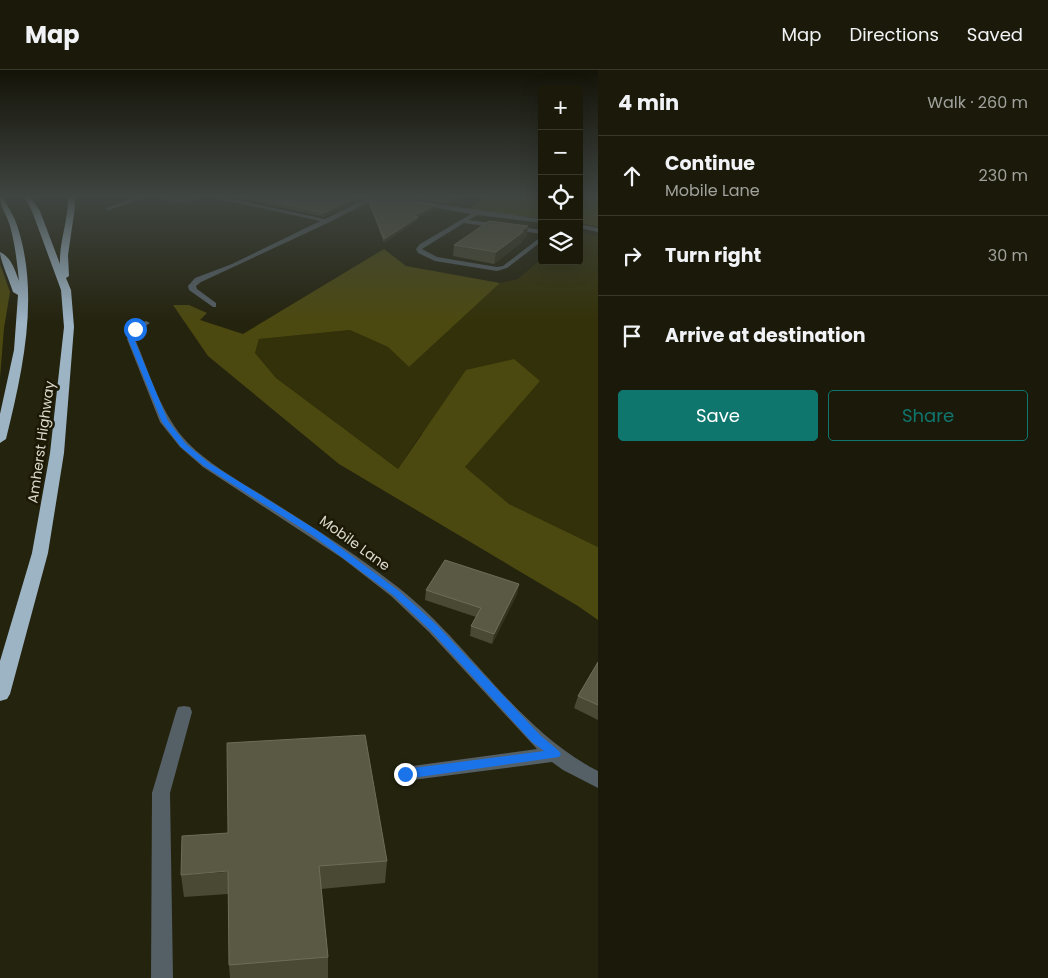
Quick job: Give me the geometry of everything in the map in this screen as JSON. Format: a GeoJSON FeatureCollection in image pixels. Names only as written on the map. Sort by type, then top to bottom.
{"type":"FeatureCollection","features":[{"type":"Feature","properties":{"kind":"highway"},"geometry":{"type":"LineString","coordinates":[[0,439],[13,388],[22,328],[24,283],[16,238]]}},
{"type":"Feature","properties":{"kind":"highway","name":"Amherst Highway"},"geometry":{"type":"LineString","coordinates":[[0,694],[40,553],[57,453],[69,327],[66,290],[46,238]]}},
{"type":"Feature","properties":{"kind":"highway"},"geometry":{"type":"LineString","coordinates":[[66,290],[64,255],[67,238]]}},
{"type":"Feature","properties":{"kind":"highway"},"geometry":{"type":"LineString","coordinates":[[0,254],[9,265],[22,305]]}},
{"type":"Feature","properties":{"kind":"street"},"geometry":{"type":"LineString","coordinates":[[213,305],[193,290],[192,286],[198,280],[290,238]]}},
{"type":"Feature","properties":{"kind":"street"},"geometry":{"type":"LineString","coordinates":[[434,238],[422,245],[419,249],[420,252],[434,259],[497,269],[504,267],[538,241]]}},
{"type":"Feature","properties":{"kind":"street","name":"Mobile Lane"},"geometry":{"type":"LineString","coordinates":[[146,323],[135,329],[131,334],[131,339],[165,422],[184,445],[207,465],[339,550],[396,593],[434,628],[536,739],[569,765],[598,780]]}},
{"type":"Feature","properties":{"kind":"street"},"geometry":{"type":"LineString","coordinates":[[162,978],[161,793],[184,712]]}},
{"type":"Feature","properties":{"kind":"street"},"geometry":{"type":"LineString","coordinates":[[405,774],[556,754]]}},
{"type":"Feature","properties":{"kind":"shaded area"},"geometry":{"type":"Polygon","coordinates":[[[583,238],[598,238],[598,547],[509,504],[465,467],[503,423],[421,434],[398,469],[276,378],[255,353],[259,339],[350,330],[388,347],[409,367],[500,283],[518,279],[538,262],[538,265],[583,265],[583,238]]]}},
{"type":"Feature","properties":{"kind":"shaded area"},"geometry":{"type":"Polygon","coordinates":[[[384,249],[406,266],[500,283],[409,367],[388,347],[350,330],[259,339],[255,353],[276,378],[398,469],[466,370],[514,359],[540,381],[465,467],[509,504],[598,547],[598,620],[578,606],[339,464],[208,356],[173,305],[189,305],[207,313],[200,320],[243,334],[384,249]]]}},
{"type":"Feature","properties":{"kind":"shaded area"},"geometry":{"type":"Polygon","coordinates":[[[0,264],[10,292],[4,328],[0,378],[0,264]]]}},
{"type":"Feature","properties":{"kind":"building"},"geometry":{"type":"Polygon","coordinates":[[[464,238],[514,238],[496,252],[454,245],[464,238]]]}},
{"type":"Feature","properties":{"kind":"building"},"geometry":{"type":"Polygon","coordinates":[[[445,560],[519,584],[494,634],[471,626],[481,608],[426,590],[445,560]]]}},
{"type":"Feature","properties":{"kind":"building"},"geometry":{"type":"Polygon","coordinates":[[[598,662],[598,705],[578,696],[598,662]]]}},
{"type":"Feature","properties":{"kind":"building"},"geometry":{"type":"Polygon","coordinates":[[[365,735],[387,861],[319,866],[328,957],[229,965],[228,871],[181,875],[182,836],[228,833],[227,743],[365,735]]]}},
{"type":"Feature","properties":{"kind":"route"},"geometry":{"type":"LineString","coordinates":[[135,329],[131,334],[131,339],[165,422],[184,445],[207,465],[315,533],[396,593],[434,628],[536,739],[556,754],[405,774]]}}]}
